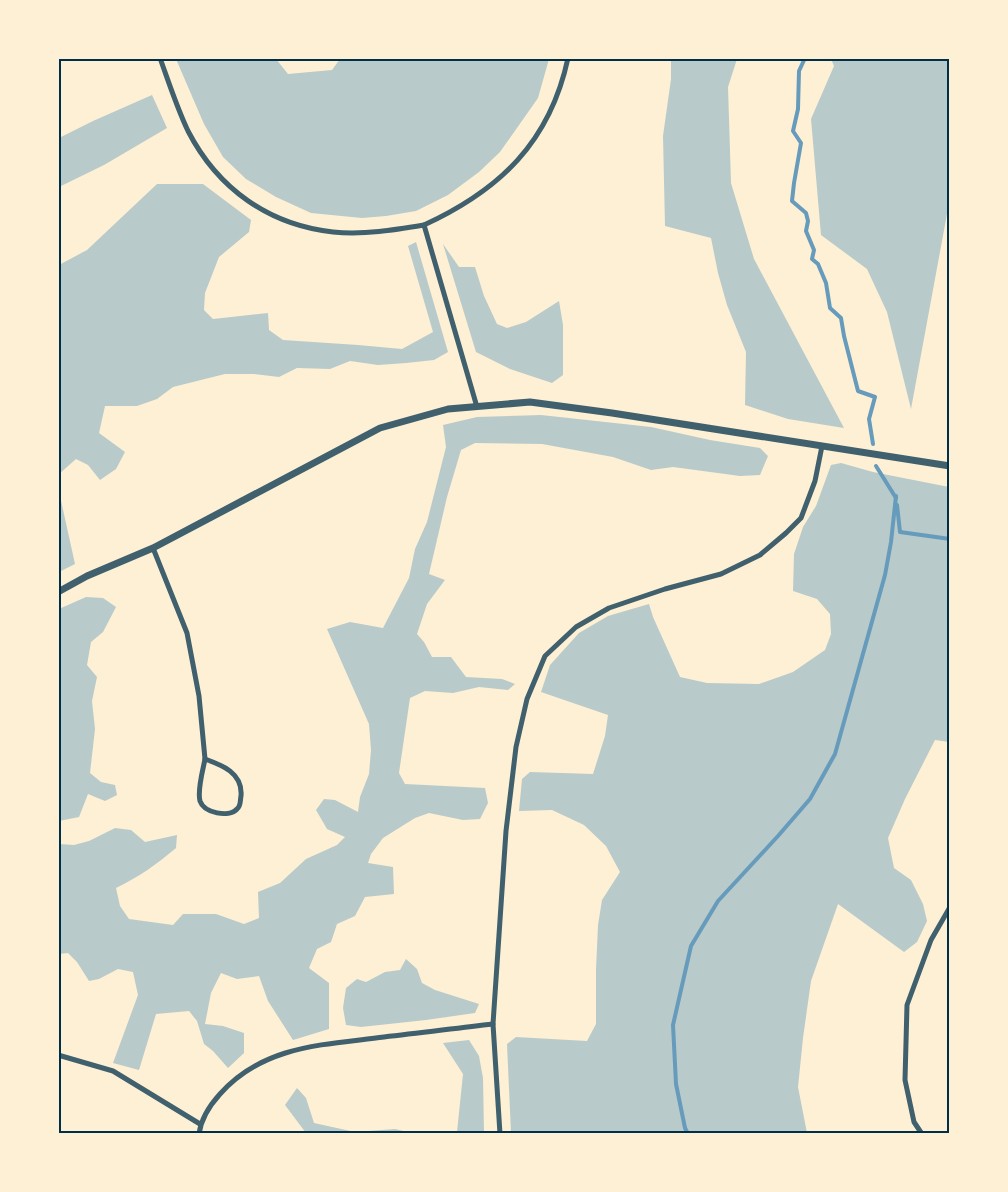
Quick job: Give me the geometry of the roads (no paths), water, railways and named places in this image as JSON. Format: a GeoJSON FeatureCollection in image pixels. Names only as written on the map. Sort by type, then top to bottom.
{"type":"FeatureCollection","features":[{"type":"Feature","properties":{"kind":"street"},"geometry":{"type":"LineString","coordinates":[[160,58],[185,124],[202,153],[228,186],[270,215],[333,232],[377,232],[424,225],[452,212],[500,180],[536,138],[549,117],[560,89],[568,58]]}},
{"type":"Feature","properties":{"kind":"street"},"geometry":{"type":"LineString","coordinates":[[424,225],[477,407]]}},
{"type":"Feature","properties":{"kind":"street"},"geometry":{"type":"LineString","coordinates":[[58,592],[87,576],[153,548],[380,428],[448,409],[530,402],[612,412],[950,466]]}},
{"type":"Feature","properties":{"kind":"street"},"geometry":{"type":"LineString","coordinates":[[500,1134],[494,1024],[506,831],[516,747],[527,699],[545,656],[576,627],[609,608],[665,589],[721,574],[760,555],[786,534],[801,518],[815,481],[822,446]]}},
{"type":"Feature","properties":{"kind":"street"},"geometry":{"type":"LineString","coordinates":[[153,548],[187,633],[199,696],[205,759],[200,785],[200,800],[205,808],[214,812],[232,813],[240,806],[239,784],[234,774],[225,766],[205,759]]}},
{"type":"Feature","properties":{"kind":"street"},"geometry":{"type":"LineString","coordinates":[[922,1134],[914,1122],[905,1080],[907,1005],[931,940],[950,907]]}},
{"type":"Feature","properties":{"kind":"street"},"geometry":{"type":"LineString","coordinates":[[199,1134],[200,1124],[215,1099],[231,1082],[261,1061],[300,1048],[494,1024]]}},
{"type":"Feature","properties":{"kind":"street"},"geometry":{"type":"LineString","coordinates":[[58,1055],[113,1071],[200,1124]]}},
{"type":"Feature","properties":{"kind":"waterway"},"geometry":{"type":"LineString","coordinates":[[805,58],[799,71],[798,109],[793,131],[801,143],[792,201],[806,213],[808,221],[806,231],[814,250],[812,259],[818,264],[826,283],[830,308],[841,318],[858,391],[875,397],[869,419],[873,444]]}},
{"type":"Feature","properties":{"kind":"waterway"},"geometry":{"type":"LineString","coordinates":[[876,466],[896,498]]}},
{"type":"Feature","properties":{"kind":"waterway"},"geometry":{"type":"LineString","coordinates":[[688,1134],[676,1084],[673,1025],[691,946],[718,901],[810,799],[835,754],[885,575],[896,496]]}},
{"type":"Feature","properties":{"kind":"waterway"},"geometry":{"type":"LineString","coordinates":[[897,505],[900,532],[950,539]]}}]}
